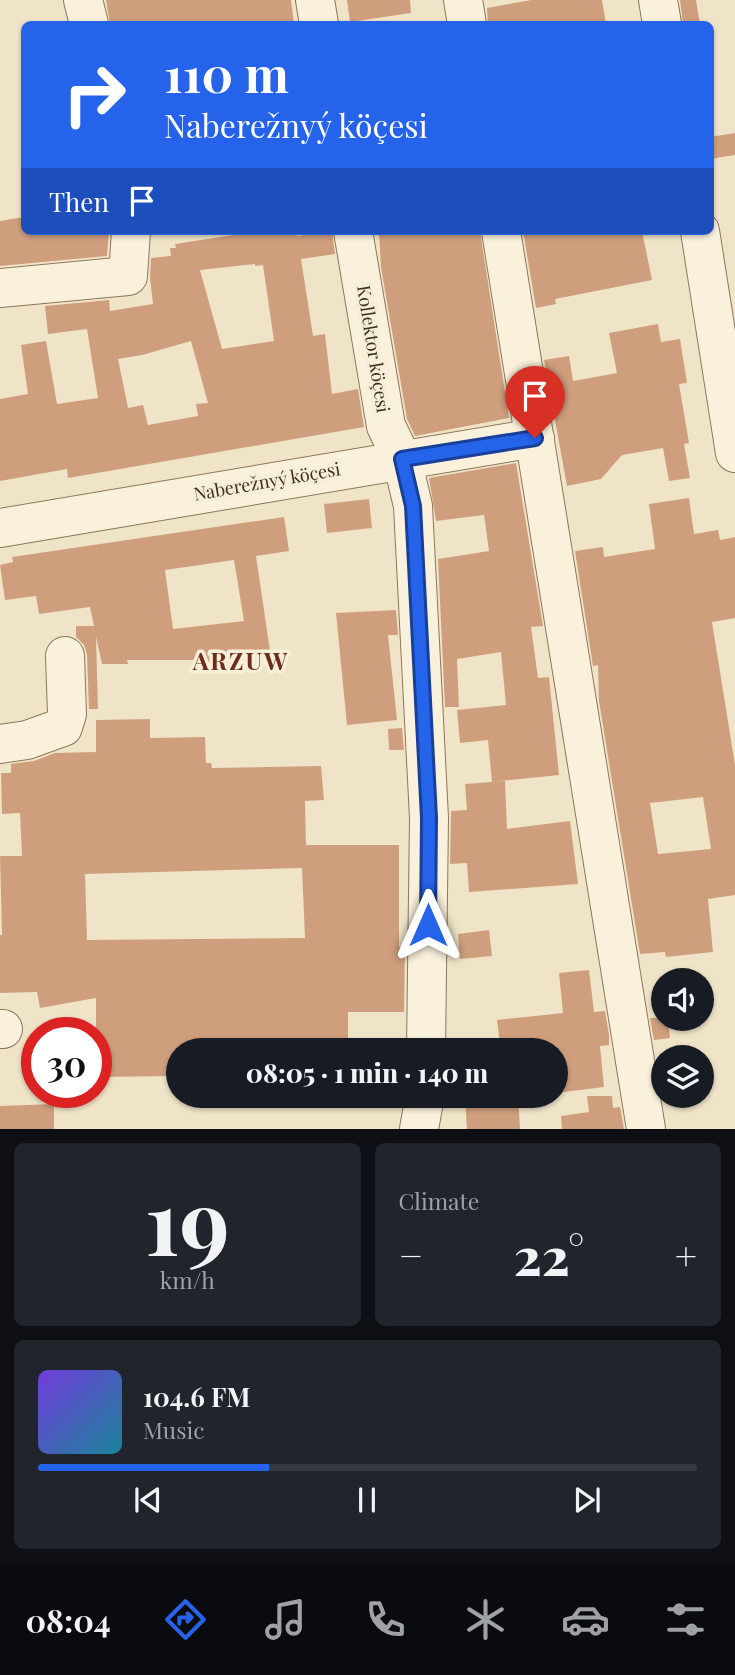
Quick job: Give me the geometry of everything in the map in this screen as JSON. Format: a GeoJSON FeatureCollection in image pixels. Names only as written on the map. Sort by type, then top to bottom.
{"type":"FeatureCollection","features":[{"type":"Feature","properties":{"kind":"street"},"geometry":{"type":"LineString","coordinates":[[83,0],[88,21]]}},
{"type":"Feature","properties":{"kind":"street"},"geometry":{"type":"LineString","coordinates":[[315,0],[318,21]]}},
{"type":"Feature","properties":{"kind":"street"},"geometry":{"type":"LineString","coordinates":[[463,0],[466,21]]}},
{"type":"Feature","properties":{"kind":"street"},"geometry":{"type":"LineString","coordinates":[[658,0],[662,21]]}},
{"type":"Feature","properties":{"kind":"street"},"geometry":{"type":"LineString","coordinates":[[0,288],[128,276],[131,235]]}},
{"type":"Feature","properties":{"kind":"street","name":"Kollektor köçesi"},"geometry":{"type":"LineString","coordinates":[[354,235],[386,426],[402,459],[413,506],[429,818],[426,1038]]}},
{"type":"Feature","properties":{"kind":"street"},"geometry":{"type":"LineString","coordinates":[[502,235],[646,1129]]}},
{"type":"Feature","properties":{"kind":"street"},"geometry":{"type":"LineString","coordinates":[[714,254],[735,453]]}},
{"type":"Feature","properties":{"kind":"street","name":"Naberežnyý köçesi"},"geometry":{"type":"LineString","coordinates":[[0,528],[535,438]]}},
{"type":"Feature","properties":{"kind":"street"},"geometry":{"type":"LineString","coordinates":[[0,744],[27,740],[63,727],[66,714],[65,656]]}},
{"type":"Feature","properties":{"kind":"street"},"geometry":{"type":"LineString","coordinates":[[419,1129],[423,1108]]}},
{"type":"Feature","properties":{"kind":"building"},"geometry":{"type":"Polygon","coordinates":[[[106,0],[291,0],[294,21],[110,21],[106,0]]]}},
{"type":"Feature","properties":{"kind":"building"},"geometry":{"type":"Polygon","coordinates":[[[347,0],[410,0],[411,13],[350,21],[347,0]]]}},
{"type":"Feature","properties":{"kind":"building"},"geometry":{"type":"Polygon","coordinates":[[[531,0],[602,0],[606,21],[488,21],[487,8],[531,0]]]}},
{"type":"Feature","properties":{"kind":"building"},"geometry":{"type":"Polygon","coordinates":[[[680,0],[696,0],[700,21],[683,21],[680,0]]]}},
{"type":"Feature","properties":{"kind":"building"},"geometry":{"type":"Polygon","coordinates":[[[735,133],[735,155],[714,158],[714,136],[735,133]]]}},
{"type":"Feature","properties":{"kind":"building"},"geometry":{"type":"Polygon","coordinates":[[[21,218],[21,235],[109,235],[107,256],[0,266],[0,221],[21,218]]]}},
{"type":"Feature","properties":{"kind":"building"},"geometry":{"type":"Polygon","coordinates":[[[233,235],[333,235],[335,254],[301,259],[313,336],[325,334],[332,394],[358,389],[364,427],[68,478],[67,469],[0,481],[0,399],[28,394],[21,345],[46,341],[57,404],[98,398],[87,329],[48,334],[45,306],[109,300],[110,311],[153,304],[151,258],[171,256],[170,248],[176,248],[175,244],[233,235]],[[263,265],[200,270],[222,349],[274,341],[263,265]],[[191,341],[118,359],[128,408],[143,405],[148,425],[198,416],[196,404],[208,403],[191,341]]]}},
{"type":"Feature","properties":{"kind":"building"},"geometry":{"type":"Polygon","coordinates":[[[379,235],[481,235],[509,418],[415,436],[407,419],[381,267],[379,235]]]}},
{"type":"Feature","properties":{"kind":"building"},"geometry":{"type":"Polygon","coordinates":[[[524,235],[643,235],[652,280],[555,299],[556,304],[536,308],[524,235]]]}},
{"type":"Feature","properties":{"kind":"building"},"geometry":{"type":"Polygon","coordinates":[[[658,324],[661,342],[680,339],[687,383],[679,384],[689,443],[684,444],[690,478],[669,481],[663,448],[622,455],[601,479],[567,486],[544,360],[569,356],[573,381],[617,373],[609,333],[658,324]]]}},
{"type":"Feature","properties":{"kind":"building"},"geometry":{"type":"Polygon","coordinates":[[[516,463],[543,626],[531,627],[538,678],[549,677],[559,775],[492,782],[488,740],[460,743],[457,710],[506,705],[501,652],[457,659],[459,707],[445,707],[438,559],[489,551],[484,515],[436,521],[429,478],[516,463]]]}},
{"type":"Feature","properties":{"kind":"building"},"geometry":{"type":"Polygon","coordinates":[[[689,498],[694,534],[718,530],[720,540],[735,537],[735,618],[712,622],[735,765],[735,895],[708,899],[713,952],[666,957],[665,952],[640,954],[599,701],[598,665],[593,666],[575,551],[603,547],[604,557],[655,549],[649,504],[689,498]],[[703,797],[650,803],[658,854],[711,849],[703,797]]]}},
{"type":"Feature","properties":{"kind":"building"},"geometry":{"type":"Polygon","coordinates":[[[369,499],[372,528],[327,533],[324,504],[369,499]]]}},
{"type":"Feature","properties":{"kind":"building"},"geometry":{"type":"Polygon","coordinates":[[[284,517],[289,551],[256,556],[270,651],[229,651],[230,659],[195,664],[194,660],[127,660],[128,664],[102,664],[96,637],[98,709],[89,709],[87,655],[84,645],[76,637],[76,626],[94,626],[90,607],[39,614],[36,596],[5,600],[0,565],[13,562],[12,557],[284,517]],[[234,560],[165,570],[173,629],[244,621],[234,560]]]}},
{"type":"Feature","properties":{"kind":"building"},"geometry":{"type":"Polygon","coordinates":[[[396,610],[398,635],[388,635],[397,720],[347,725],[336,613],[396,610]]]}},
{"type":"Feature","properties":{"kind":"building"},"geometry":{"type":"Polygon","coordinates":[[[150,719],[150,738],[205,737],[206,763],[211,763],[212,768],[321,766],[324,800],[305,801],[306,845],[399,845],[399,947],[405,947],[404,1012],[348,1012],[348,1038],[166,1038],[166,1076],[112,1077],[112,1017],[96,1017],[96,998],[40,1008],[37,992],[0,993],[0,856],[22,856],[20,813],[2,814],[1,773],[11,773],[11,764],[34,761],[55,753],[96,752],[96,720],[150,719]],[[302,868],[85,874],[87,940],[305,938],[302,868]]]}},
{"type":"Feature","properties":{"kind":"building"},"geometry":{"type":"Polygon","coordinates":[[[402,728],[404,750],[389,750],[388,729],[402,728]]]}},
{"type":"Feature","properties":{"kind":"building"},"geometry":{"type":"Polygon","coordinates":[[[505,781],[507,829],[570,821],[578,884],[469,892],[467,863],[450,864],[451,811],[467,810],[465,784],[505,781]]]}},
{"type":"Feature","properties":{"kind":"building"},"geometry":{"type":"Polygon","coordinates":[[[489,930],[492,956],[460,959],[458,934],[489,930]]]}},
{"type":"Feature","properties":{"kind":"building"},"geometry":{"type":"Polygon","coordinates":[[[589,970],[594,1012],[605,1011],[609,1035],[609,1045],[600,1046],[604,1087],[568,1092],[568,1038],[499,1038],[497,1020],[563,1013],[559,973],[589,970]]]}},
{"type":"Feature","properties":{"kind":"building"},"geometry":{"type":"Polygon","coordinates":[[[652,1031],[669,1031],[670,1038],[654,1040],[652,1031]]]}},
{"type":"Feature","properties":{"kind":"building"},"geometry":{"type":"Polygon","coordinates":[[[587,1096],[612,1096],[613,1108],[620,1107],[624,1129],[562,1129],[561,1116],[589,1112],[587,1096]]]}},
{"type":"Feature","properties":{"kind":"building"},"geometry":{"type":"Polygon","coordinates":[[[0,1106],[54,1108],[54,1129],[0,1129],[0,1106]]]}},
{"type":"Feature","properties":{"kind":"building"},"geometry":{"type":"Polygon","coordinates":[[[466,1108],[519,1108],[520,1129],[467,1129],[466,1108]]]}},
{"type":"Feature","properties":{"kind":"district","name":"ARZUW"},"geometry":{"type":"Point","coordinates":[241,662]}},
{"type":"Feature","properties":{"kind":"route"},"geometry":{"type":"LineString","coordinates":[[428,925],[429,818],[413,506],[402,459],[535,438]]}}]}
